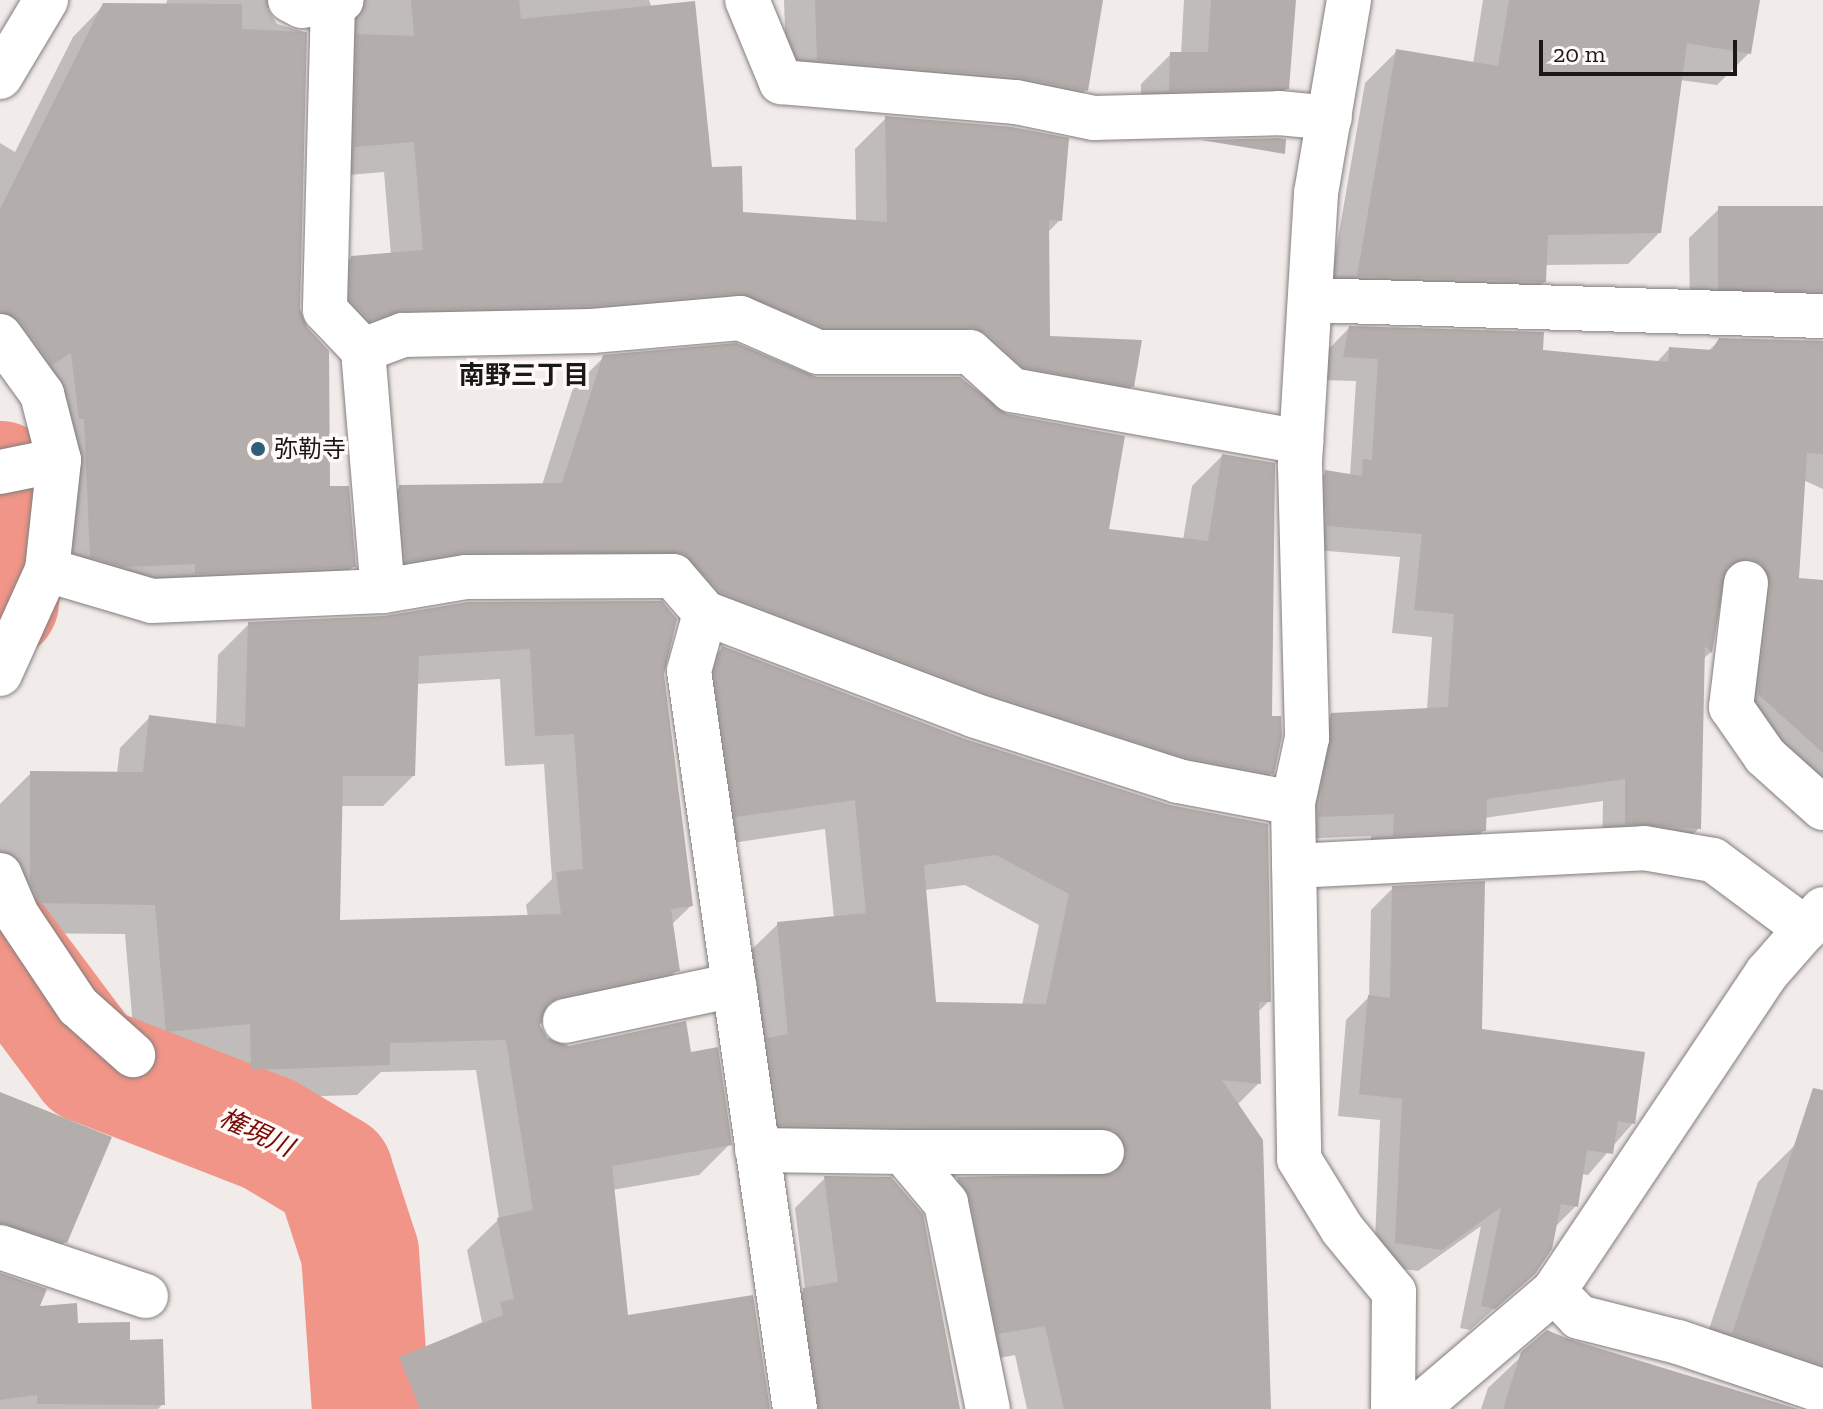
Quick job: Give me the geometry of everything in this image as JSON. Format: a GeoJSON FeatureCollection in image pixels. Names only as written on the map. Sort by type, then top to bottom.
{"type":"FeatureCollection","features":[{"type":"Feature","properties":{"kind":"street"},"geometry":{"type":"LineString","coordinates":[[0,77],[46,0]]}},
{"type":"Feature","properties":{"kind":"street"},"geometry":{"type":"LineString","coordinates":[[290,0],[302,6],[338,1],[325,310],[363,350],[383,591]]}},
{"type":"Feature","properties":{"kind":"street"},"geometry":{"type":"LineString","coordinates":[[747,0],[781,82],[1016,102],[1094,118],[1279,113],[1330,118]]}},
{"type":"Feature","properties":{"kind":"street"},"geometry":{"type":"LineString","coordinates":[[1349,0],[1316,193],[1301,442],[1307,738],[1293,803],[1299,1159],[1342,1229],[1394,1292],[1393,1409]]}},
{"type":"Feature","properties":{"kind":"street"},"geometry":{"type":"LineString","coordinates":[[1310,300],[1823,316]]}},
{"type":"Feature","properties":{"kind":"street"},"geometry":{"type":"LineString","coordinates":[[363,350],[403,335],[592,331],[740,318],[818,352],[970,352],[1012,390],[1301,442]]}},
{"type":"Feature","properties":{"kind":"street"},"geometry":{"type":"LineString","coordinates":[[0,336],[42,394],[26,467],[47,570],[0,674]]}},
{"type":"Feature","properties":{"kind":"street"},"geometry":{"type":"LineString","coordinates":[[47,570],[152,601],[383,591],[466,577],[673,576],[705,613],[973,715],[1163,777],[1293,803]]}},
{"type":"Feature","properties":{"kind":"street"},"geometry":{"type":"LineString","coordinates":[[1746,583],[1731,707],[1765,756],[1823,808]]}},
{"type":"Feature","properties":{"kind":"street"},"geometry":{"type":"LineString","coordinates":[[705,613],[689,671],[795,1409]]}},
{"type":"Feature","properties":{"kind":"street"},"geometry":{"type":"LineString","coordinates":[[1294,866],[1644,848],[1713,860],[1815,919],[1767,973],[1554,1291],[1416,1409]]}},
{"type":"Feature","properties":{"kind":"street"},"geometry":{"type":"LineString","coordinates":[[0,875],[17,915],[78,1006],[133,1055]]}},
{"type":"Feature","properties":{"kind":"street"},"geometry":{"type":"LineString","coordinates":[[565,1021],[734,985]]}},
{"type":"Feature","properties":{"kind":"street"},"geometry":{"type":"LineString","coordinates":[[757,1150],[1102,1152]]}},
{"type":"Feature","properties":{"kind":"street"},"geometry":{"type":"LineString","coordinates":[[903,1152],[946,1203],[988,1409]]}},
{"type":"Feature","properties":{"kind":"street"},"geometry":{"type":"LineString","coordinates":[[0,1247],[146,1296]]}},
{"type":"Feature","properties":{"kind":"street"},"geometry":{"type":"LineString","coordinates":[[1554,1291],[1579,1317],[1678,1342],[1823,1391]]}},
{"type":"Feature","properties":{"kind":"building"},"geometry":{"type":"Polygon","coordinates":[[[411,0],[519,0],[521,19],[695,1],[712,167],[742,166],[743,212],[887,222],[885,116],[1012,127],[1069,138],[1062,221],[1049,220],[1050,336],[1142,340],[1134,387],[1023,367],[987,333],[971,327],[823,327],[739,293],[591,306],[402,310],[370,321],[350,300],[351,256],[423,250],[414,142],[354,147],[357,34],[414,36],[411,0]]]}},
{"type":"Feature","properties":{"kind":"building"},"geometry":{"type":"Polygon","coordinates":[[[815,0],[1103,0],[1088,91],[1018,77],[817,60],[815,0]]]}},
{"type":"Feature","properties":{"kind":"building"},"geometry":{"type":"Polygon","coordinates":[[[1211,0],[1296,0],[1289,89],[1169,91],[1170,52],[1208,52],[1211,0]]]}},
{"type":"Feature","properties":{"kind":"building"},"geometry":{"type":"Polygon","coordinates":[[[1509,0],[1760,0],[1751,54],[1687,43],[1661,233],[1548,235],[1546,282],[1357,276],[1396,49],[1498,66],[1509,0]]]}},
{"type":"Feature","properties":{"kind":"building"},"geometry":{"type":"Polygon","coordinates":[[[103,3],[242,4],[242,29],[307,32],[300,309],[307,327],[329,351],[330,486],[349,486],[356,567],[195,574],[195,564],[124,567],[90,557],[84,419],[79,419],[71,353],[52,365],[20,321],[0,311],[0,209],[103,3]]]}},
{"type":"Feature","properties":{"kind":"building"},"geometry":{"type":"Polygon","coordinates":[[[1278,138],[1286,139],[1285,154],[1201,140],[1278,138]]]}},
{"type":"Feature","properties":{"kind":"building"},"geometry":{"type":"Polygon","coordinates":[[[1718,206],[1823,206],[1823,291],[1718,291],[1718,206]]]}},
{"type":"Feature","properties":{"kind":"building"},"geometry":{"type":"Polygon","coordinates":[[[1349,326],[1544,332],[1543,350],[1668,362],[1669,347],[1712,350],[1719,338],[1823,341],[1823,454],[1807,453],[1799,578],[1823,580],[1823,753],[1758,694],[1771,585],[1762,564],[1748,558],[1726,569],[1712,653],[1705,646],[1701,829],[1625,824],[1625,779],[1487,799],[1486,831],[1393,836],[1394,814],[1318,817],[1331,713],[1448,707],[1454,614],[1414,610],[1422,534],[1327,526],[1325,470],[1362,476],[1363,459],[1372,460],[1378,359],[1343,357],[1349,326]]]}},
{"type":"Feature","properties":{"kind":"building"},"geometry":{"type":"Polygon","coordinates":[[[736,343],[817,377],[960,377],[1007,414],[1125,436],[1109,529],[1208,541],[1222,454],[1275,463],[1272,716],[1281,716],[1282,736],[1274,774],[1184,757],[981,691],[720,592],[683,553],[466,552],[406,562],[399,485],[562,483],[603,355],[736,343]]]}},
{"type":"Feature","properties":{"kind":"building"},"geometry":{"type":"Polygon","coordinates":[[[662,601],[677,619],[664,674],[693,906],[671,909],[680,971],[559,997],[548,1003],[540,1025],[547,1038],[569,1046],[686,1021],[691,1052],[718,1047],[732,1145],[612,1166],[628,1315],[753,1295],[770,1409],[420,1409],[399,1357],[503,1315],[500,1302],[514,1299],[497,1218],[533,1210],[506,1040],[390,1043],[390,1065],[251,1070],[250,1024],[166,1032],[155,905],[39,903],[30,881],[30,771],[143,772],[149,715],[245,727],[248,622],[384,616],[468,602],[662,601]],[[530,649],[419,656],[415,776],[343,776],[340,920],[561,914],[556,872],[583,869],[574,734],[535,736],[530,649]]]}},
{"type":"Feature","properties":{"kind":"building"},"geometry":{"type":"Polygon","coordinates":[[[722,646],[965,739],[1170,805],[1268,824],[1271,1002],[1259,1002],[1261,1084],[1222,1080],[1263,1140],[1271,1409],[1064,1409],[1045,1326],[998,1334],[970,1198],[957,1177],[1114,1174],[1127,1153],[1114,1130],[780,1125],[767,1038],[788,1034],[777,922],[866,913],[855,800],[735,817],[714,673],[722,646]],[[996,855],[924,865],[936,1002],[1046,1004],[1069,894],[996,855]]]}},
{"type":"Feature","properties":{"kind":"building"},"geometry":{"type":"Polygon","coordinates":[[[1485,881],[1482,1029],[1645,1052],[1635,1124],[1618,1121],[1613,1154],[1587,1150],[1578,1207],[1561,1204],[1552,1249],[1535,1274],[1495,1309],[1481,1306],[1501,1207],[1442,1250],[1395,1243],[1402,1099],[1359,1094],[1368,995],[1390,998],[1392,886],[1485,881]]]}},
{"type":"Feature","properties":{"kind":"building"},"geometry":{"type":"Polygon","coordinates":[[[1813,1088],[1823,1090],[1823,1365],[1732,1334],[1813,1088]]]}},
{"type":"Feature","properties":{"kind":"building"},"geometry":{"type":"Polygon","coordinates":[[[0,1092],[112,1137],[67,1243],[0,1223],[0,1092]]]}},
{"type":"Feature","properties":{"kind":"building"},"geometry":{"type":"Polygon","coordinates":[[[824,1176],[891,1177],[923,1214],[960,1409],[819,1409],[803,1288],[838,1282],[824,1176]]]}},
{"type":"Feature","properties":{"kind":"building"},"geometry":{"type":"Polygon","coordinates":[[[0,1273],[47,1289],[40,1306],[77,1303],[78,1323],[130,1322],[130,1340],[163,1339],[165,1405],[37,1404],[37,1395],[0,1400],[0,1273]]]}},
{"type":"Feature","properties":{"kind":"building"},"geometry":{"type":"Polygon","coordinates":[[[1547,1330],[1573,1341],[1798,1409],[1503,1409],[1521,1352],[1547,1330]]]}},
{"type":"Feature","properties":{"kind":"waterway","name":"権現川"},"geometry":{"type":"LineString","coordinates":[[0,480],[8,502],[0,602]]}},
{"type":"Feature","properties":{"kind":"waterway","name":"権現川"},"geometry":{"type":"LineString","coordinates":[[0,945],[89,1064],[269,1134],[334,1173],[360,1253],[371,1409]]}},
{"type":"Feature","properties":{"kind":"place","name":"弥勒寺"},"geometry":{"type":"Point","coordinates":[258,449]}},
{"type":"Feature","properties":{"kind":"district","name":"南野三丁目"},"geometry":{"type":"Point","coordinates":[524,376]}}]}
